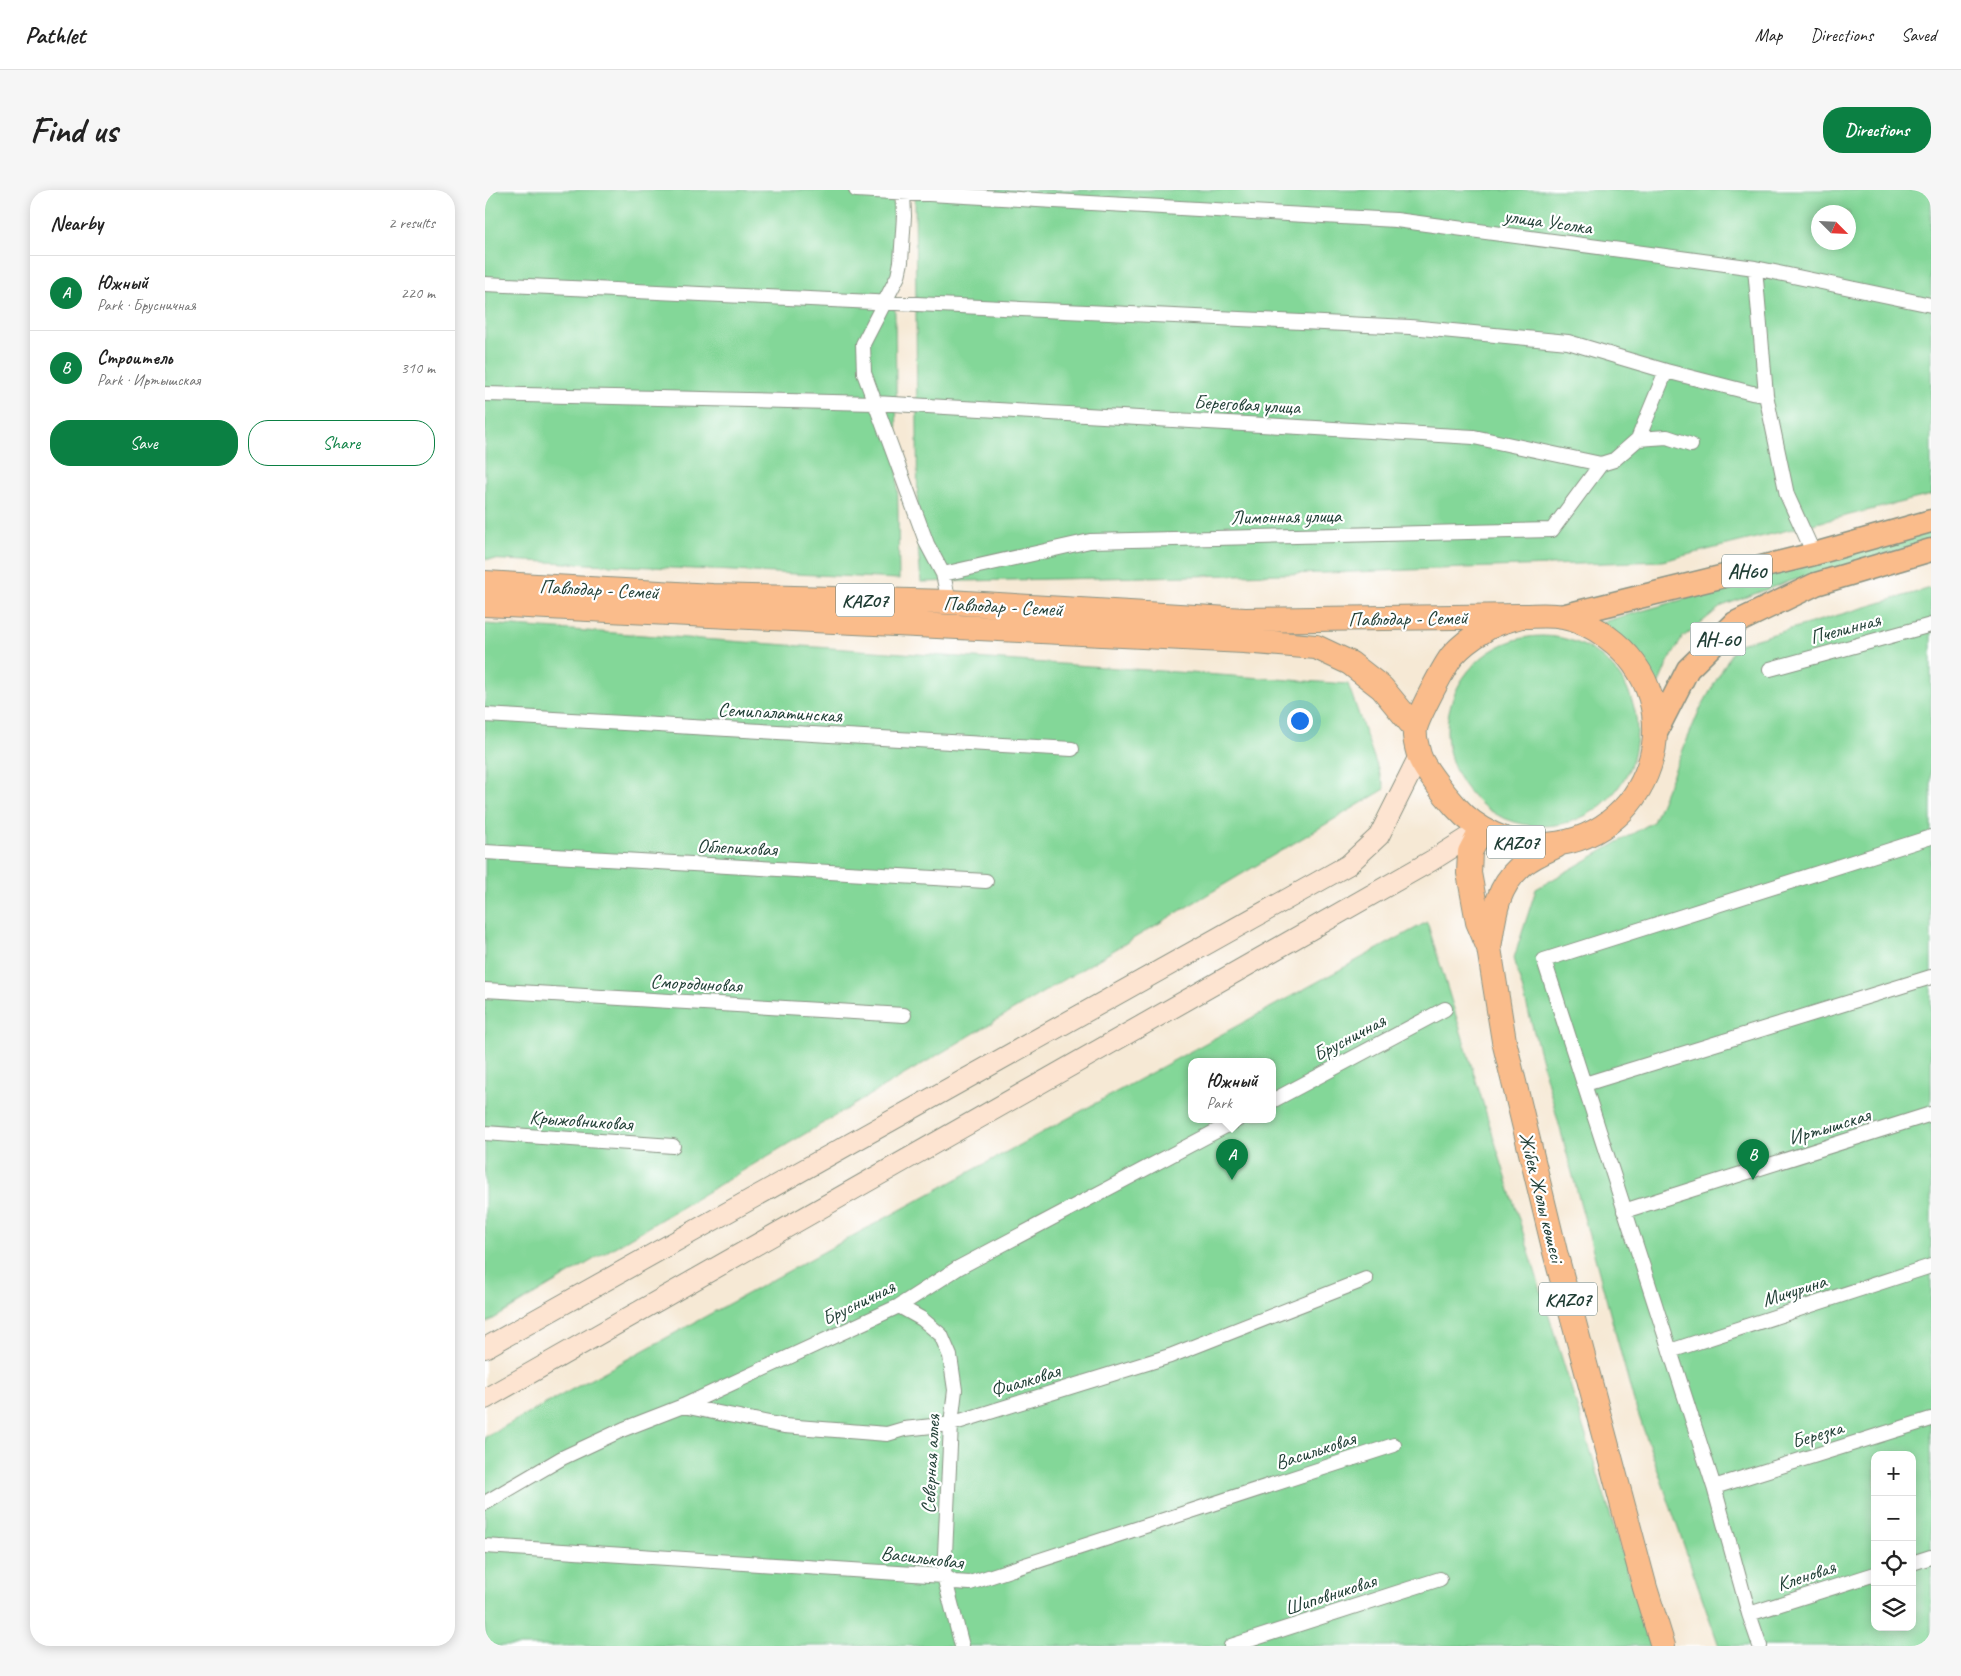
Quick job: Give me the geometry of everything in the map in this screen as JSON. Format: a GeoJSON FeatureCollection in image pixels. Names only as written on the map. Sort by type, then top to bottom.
{"type":"FeatureCollection","features":[{"type":"Feature","properties":{"kind":"highway","name":"Павлодар - Семей"},"geometry":{"type":"LineString","coordinates":[[485,583],[711,596],[949,602],[1245,620],[1521,616]]}},
{"type":"Feature","properties":{"kind":"highway","name":"Павлодар - Семей"},"geometry":{"type":"LineString","coordinates":[[485,604],[1244,641],[1317,648],[1350,663],[1382,688],[1415,728]]}},
{"type":"Feature","properties":{"kind":"highway","name":"KAZ07"},"geometry":{"type":"LineString","coordinates":[[1521,616],[1563,616],[1594,627],[1621,647],[1642,674],[1654,705],[1655,732],[1654,746],[1647,776],[1625,809],[1595,832],[1558,845],[1523,844],[1482,829],[1465,818],[1445,795],[1419,756],[1415,728],[1433,689],[1453,655],[1484,630],[1521,616]]}},
{"type":"Feature","properties":{"kind":"highway","name":"Жібек Жолы көшесі"},"geometry":{"type":"LineString","coordinates":[[1482,829],[1470,852],[1469,873],[1479,922],[1489,948],[1505,1041],[1555,1252],[1645,1588],[1663,1646]]}},
{"type":"Feature","properties":{"kind":"highway","name":"Жібек Жолы көшесі"},"geometry":{"type":"LineString","coordinates":[[1489,948],[1498,897],[1505,884],[1519,867],[1558,845]]}},
{"type":"Feature","properties":{"kind":"main road","name":"АН60"},"geometry":{"type":"LineString","coordinates":[[1563,616],[1814,554],[1931,521]]}},
{"type":"Feature","properties":{"kind":"main road","name":"АН-60"},"geometry":{"type":"LineString","coordinates":[[1655,732],[1688,669],[1735,623],[1816,584],[1931,550]]}},
{"type":"Feature","properties":{"kind":"main road"},"geometry":{"type":"LineString","coordinates":[[485,1348],[1349,865],[1379,836],[1419,756]]}},
{"type":"Feature","properties":{"kind":"main road"},"geometry":{"type":"LineString","coordinates":[[485,1399],[1431,861],[1482,829]]}},
{"type":"Feature","properties":{"kind":"street","name":"улица Усолка"},"geometry":{"type":"LineString","coordinates":[[856,190],[903,193],[974,193],[1396,220],[1755,268],[1931,305]]}},
{"type":"Feature","properties":{"kind":"street"},"geometry":{"type":"LineString","coordinates":[[903,193],[904,216],[901,262],[898,276],[863,344],[864,373],[927,544],[943,574],[949,602]]}},
{"type":"Feature","properties":{"kind":"street"},"geometry":{"type":"LineString","coordinates":[[1755,268],[1766,394],[1787,495],[1814,554]]}},
{"type":"Feature","properties":{"kind":"street"},"geometry":{"type":"LineString","coordinates":[[485,284],[1410,327],[1568,342],[1666,371],[1752,393],[1766,394]]}},
{"type":"Feature","properties":{"kind":"street"},"geometry":{"type":"LineString","coordinates":[[1607,462],[1638,439],[1666,371]]}},
{"type":"Feature","properties":{"kind":"street","name":"Береговая улица"},"geometry":{"type":"LineString","coordinates":[[485,394],[875,404],[1474,437],[1607,462]]}},
{"type":"Feature","properties":{"kind":"street"},"geometry":{"type":"LineString","coordinates":[[1638,439],[1667,437],[1691,445]]}},
{"type":"Feature","properties":{"kind":"street","name":"Лимонная улица"},"geometry":{"type":"LineString","coordinates":[[943,574],[1090,541],[1552,530],[1607,462]]}},
{"type":"Feature","properties":{"kind":"street","name":"Пчелинная"},"geometry":{"type":"LineString","coordinates":[[1771,669],[1931,625]]}},
{"type":"Feature","properties":{"kind":"street","name":"Семипалатинская"},"geometry":{"type":"LineString","coordinates":[[485,715],[1072,749]]}},
{"type":"Feature","properties":{"kind":"street"},"geometry":{"type":"LineString","coordinates":[[1760,1646],[1749,1614],[1714,1487],[1544,960],[1931,837]]}},
{"type":"Feature","properties":{"kind":"street","name":"Облепиховая"},"geometry":{"type":"LineString","coordinates":[[485,852],[986,881]]}},
{"type":"Feature","properties":{"kind":"street"},"geometry":{"type":"LineString","coordinates":[[1585,1084],[1931,977]]}},
{"type":"Feature","properties":{"kind":"street","name":"Смородиновая"},"geometry":{"type":"LineString","coordinates":[[485,990],[904,1016]]}},
{"type":"Feature","properties":{"kind":"street","name":"Брусничная"},"geometry":{"type":"LineString","coordinates":[[1276,1099],[1445,1009]]}},
{"type":"Feature","properties":{"kind":"street","name":"Иртышская"},"geometry":{"type":"LineString","coordinates":[[1624,1211],[1931,1114]]}},
{"type":"Feature","properties":{"kind":"street","name":"Брусничная"},"geometry":{"type":"LineString","coordinates":[[485,1503],[562,1458],[624,1428],[683,1406],[899,1306],[958,1268],[1231,1123]]}},
{"type":"Feature","properties":{"kind":"street","name":"Крыжовниковая"},"geometry":{"type":"LineString","coordinates":[[485,1133],[673,1146]]}},
{"type":"Feature","properties":{"kind":"street","name":"Мичурина"},"geometry":{"type":"LineString","coordinates":[[1670,1351],[1931,1266]]}},
{"type":"Feature","properties":{"kind":"street","name":"Фиалковая"},"geometry":{"type":"LineString","coordinates":[[683,1406],[784,1426],[887,1434],[904,1429],[951,1424],[1170,1356],[1366,1279]]}},
{"type":"Feature","properties":{"kind":"street","name":"Северная аллея"},"geometry":{"type":"LineString","coordinates":[[899,1306],[922,1319],[941,1335],[950,1356],[955,1390],[951,1424],[944,1576],[962,1646]]}},
{"type":"Feature","properties":{"kind":"street","name":"Березка"},"geometry":{"type":"LineString","coordinates":[[1714,1487],[1931,1419]]}},
{"type":"Feature","properties":{"kind":"street","name":"Васильковая"},"geometry":{"type":"LineString","coordinates":[[485,1546],[944,1576],[954,1582],[970,1583],[1394,1445]]}},
{"type":"Feature","properties":{"kind":"street"},"geometry":{"type":"LineString","coordinates":[[1916,1561],[1931,1557]]}},
{"type":"Feature","properties":{"kind":"street","name":"Кленовая"},"geometry":{"type":"LineString","coordinates":[[1749,1614],[1871,1575]]}},
{"type":"Feature","properties":{"kind":"street","name":"Шиповниковая"},"geometry":{"type":"LineString","coordinates":[[1231,1646],[1440,1579]]}},
{"type":"Feature","properties":{"kind":"green space"},"geometry":{"type":"Polygon","coordinates":[[[485,190],[893,190],[899,579],[485,559],[485,190]]]}},
{"type":"Feature","properties":{"kind":"green space"},"geometry":{"type":"Polygon","coordinates":[[[915,190],[1931,190],[1931,495],[1662,561],[1325,573],[921,582],[918,547],[915,190]]]}},
{"type":"Feature","properties":{"kind":"green space"},"geometry":{"type":"Polygon","coordinates":[[[1931,530],[1931,541],[1784,583],[1722,606],[1683,637],[1668,662],[1654,694],[1599,623],[1931,530]]]}},
{"type":"Feature","properties":{"kind":"green space"},"geometry":{"type":"Polygon","coordinates":[[[1931,588],[1931,1646],[1719,1646],[1634,1402],[1514,958],[1536,889],[1653,822],[1699,711],[1736,645],[1931,588]]]}},
{"type":"Feature","properties":{"kind":"green space"},"geometry":{"type":"Polygon","coordinates":[[[485,624],[1348,684],[1385,789],[485,1324],[485,624]]]}},
{"type":"Feature","properties":{"kind":"green space"},"geometry":{"type":"Polygon","coordinates":[[[1551,636],[1579,643],[1610,663],[1630,694],[1636,712],[1636,750],[1630,768],[1610,799],[1579,819],[1561,825],[1533,826],[1523,825],[1497,815],[1481,805],[1468,792],[1454,768],[1448,750],[1447,722],[1448,712],[1458,686],[1468,670],[1481,657],[1505,643],[1523,637],[1551,636]]]}},
{"type":"Feature","properties":{"kind":"green space"},"geometry":{"type":"Polygon","coordinates":[[[1427,922],[1651,1646],[485,1646],[485,1437],[1427,922]]]}},
{"type":"Feature","properties":{"kind":"place","name":"Южный"},"geometry":{"type":"Point","coordinates":[1232,1180]}},
{"type":"Feature","properties":{"kind":"place","name":"Строитель"},"geometry":{"type":"Point","coordinates":[1753,1180]}}]}
